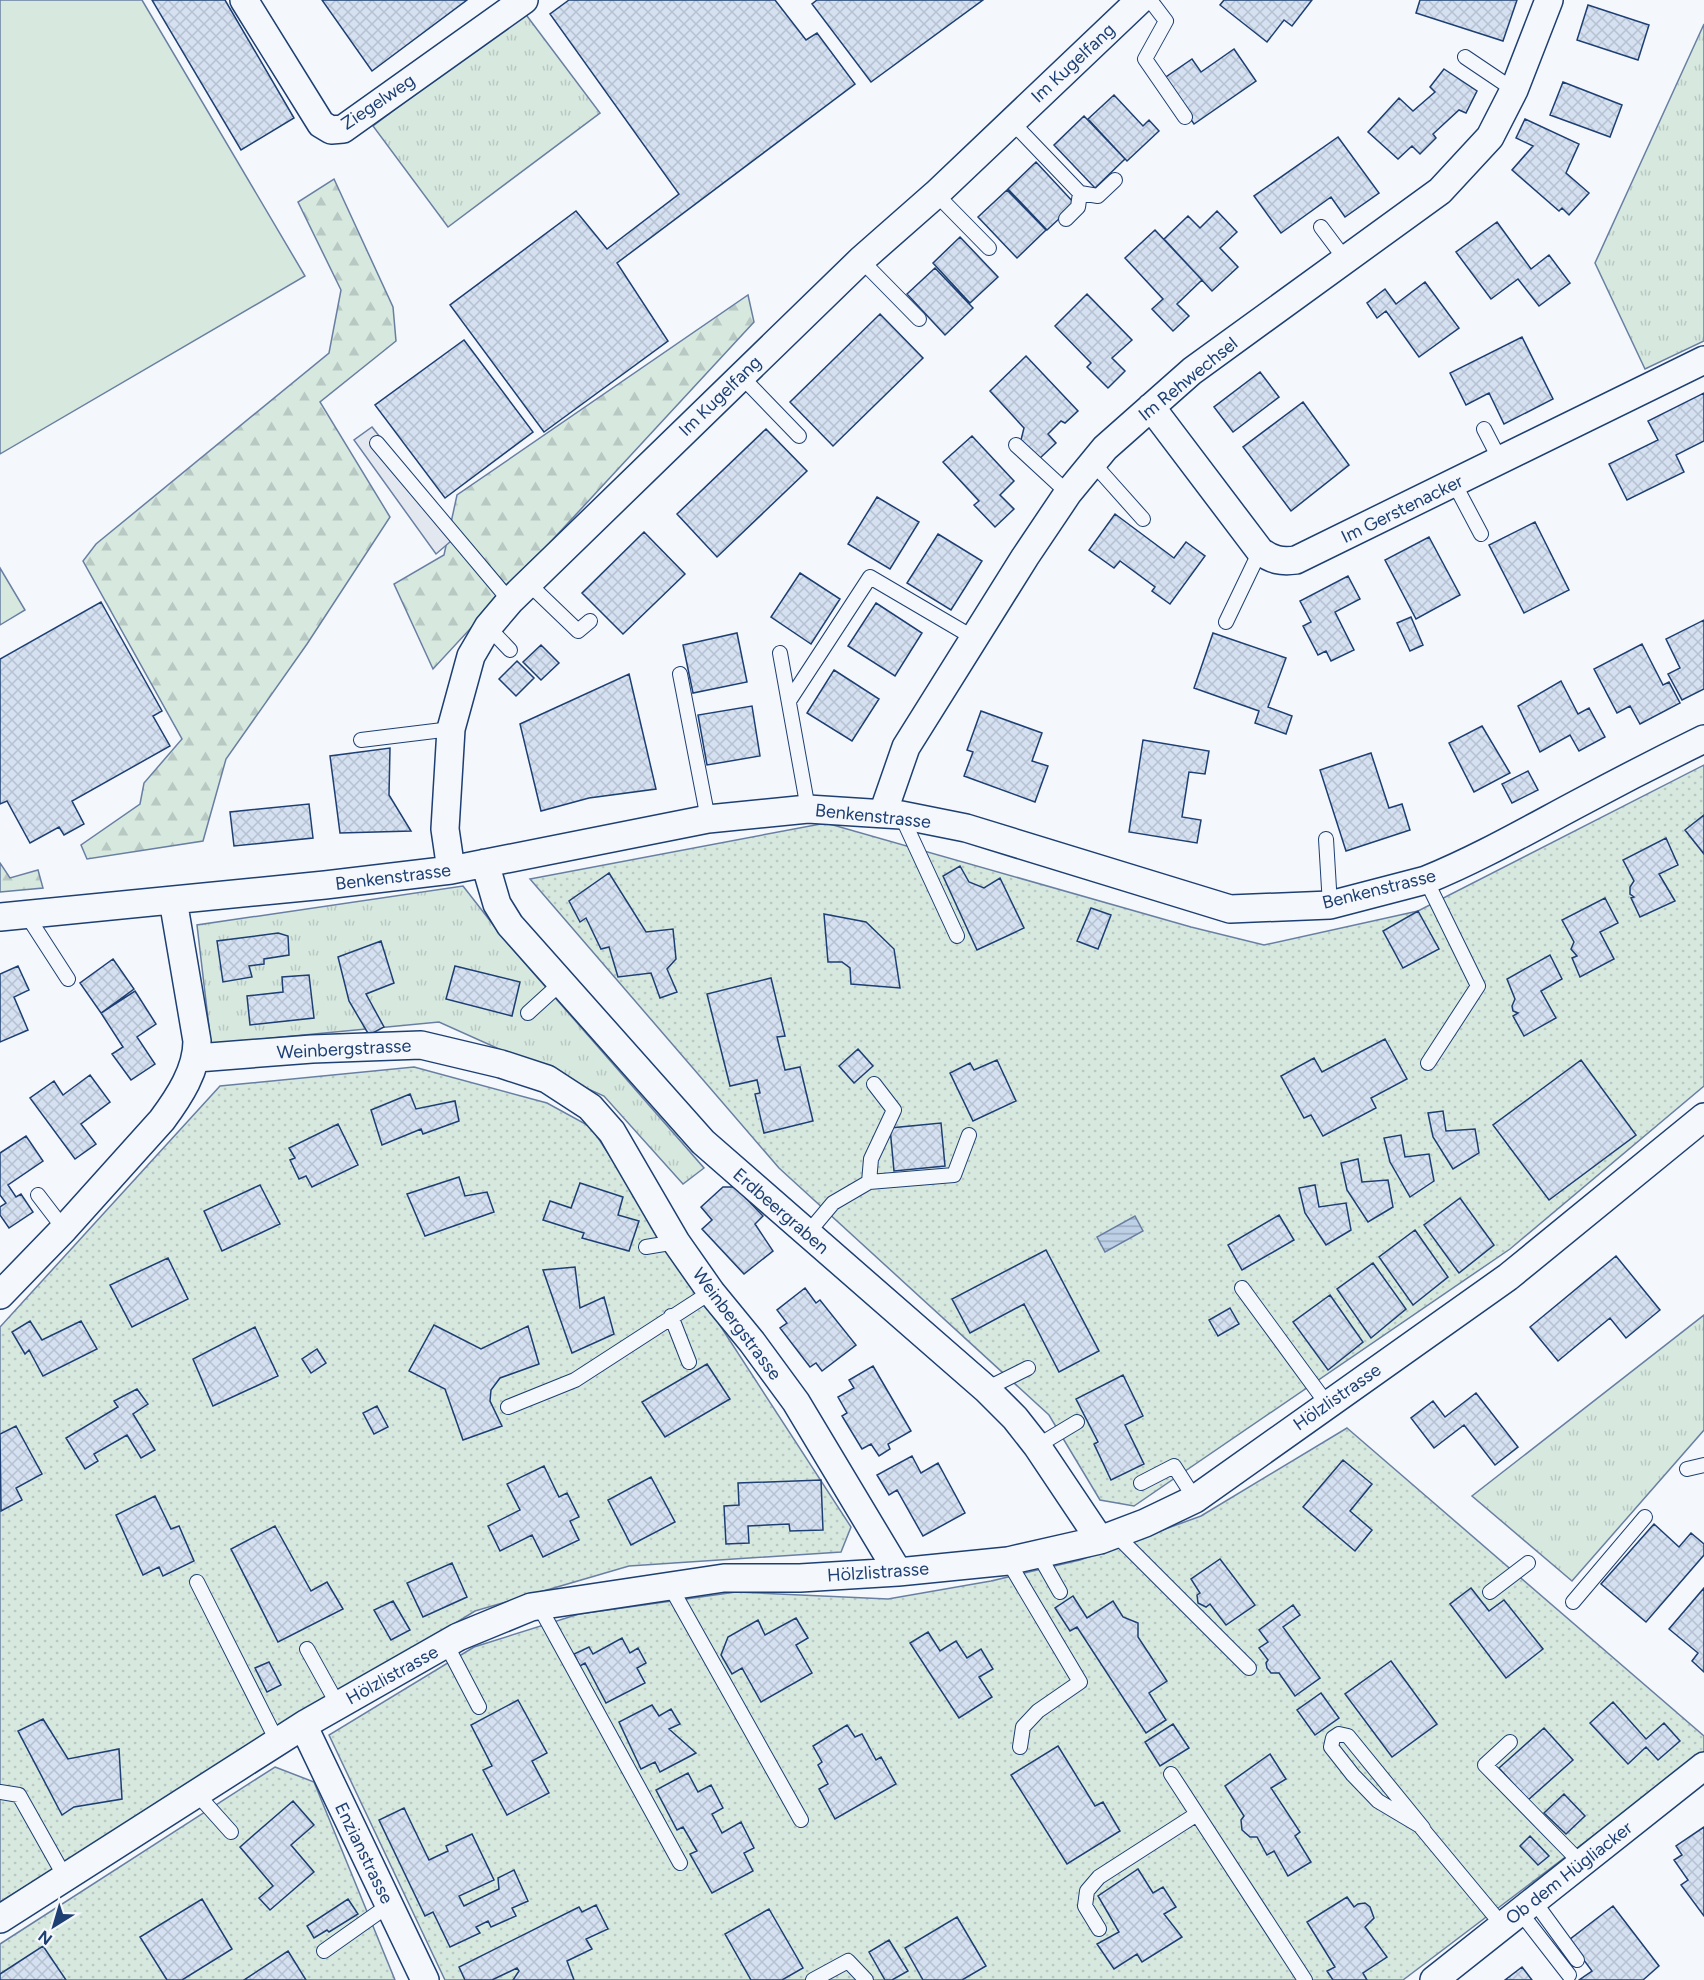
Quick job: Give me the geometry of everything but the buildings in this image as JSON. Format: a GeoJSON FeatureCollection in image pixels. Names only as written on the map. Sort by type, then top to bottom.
{"type":"FeatureCollection","features":[{"type":"Feature","properties":{"kind":"street","name":"Ziegelweg"},"geometry":{"type":"LineString","coordinates":[[244,0],[321,124],[331,130],[343,129],[524,0]]}},
{"type":"Feature","properties":{"kind":"street","name":"Im Kugelfang"},"geometry":{"type":"LineString","coordinates":[[451,870],[445,829],[451,729],[471,656],[488,627],[519,593],[861,260],[936,194],[1140,0]]}},
{"type":"Feature","properties":{"kind":"street","name":"Im Rehwechsel"},"geometry":{"type":"LineString","coordinates":[[892,814],[906,747],[1068,493],[1105,448],[1192,371],[1440,191],[1490,137],[1515,90],[1549,0]]}},
{"type":"Feature","properties":{"kind":"street","name":"Im Gerstenacker"},"geometry":{"type":"LineString","coordinates":[[1260,551],[1271,559],[1284,562],[1296,560],[1704,360]]}},
{"type":"Feature","properties":{"kind":"street"},"geometry":{"type":"LineString","coordinates":[[1151,407],[1260,551]]}},
{"type":"Feature","properties":{"kind":"street","name":"Benkenstrasse"},"geometry":{"type":"LineString","coordinates":[[13,915],[325,885],[451,870],[708,819],[808,809],[892,814],[966,828],[1230,909],[1330,905],[1426,880],[1509,841],[1704,739]]}},
{"type":"Feature","properties":{"kind":"street","name":"Erdbeergraben"},"geometry":{"type":"LineString","coordinates":[[485,863],[497,904],[510,926],[703,1142],[986,1389],[1015,1418],[1107,1537]]}},
{"type":"Feature","properties":{"kind":"street"},"geometry":{"type":"LineString","coordinates":[[0,1296],[162,1120],[176,1101],[197,1058],[197,1041],[173,900]]}},
{"type":"Feature","properties":{"kind":"street","name":"Weinbergstrasse"},"geometry":{"type":"LineString","coordinates":[[197,1058],[312,1049],[421,1045],[501,1064],[547,1079],[590,1107],[612,1132],[676,1242],[711,1292],[752,1342],[796,1402],[898,1572]]}},
{"type":"Feature","properties":{"kind":"street","name":"Hölzlistrasse"},"geometry":{"type":"LineString","coordinates":[[0,1918],[338,1705],[468,1633],[538,1606],[724,1578],[800,1578],[898,1572],[1008,1561],[1107,1537],[1144,1523],[1195,1499],[1508,1277],[1702,1122]]}},
{"type":"Feature","properties":{"kind":"street","name":"Enzianstrasse"},"geometry":{"type":"LineString","coordinates":[[304,1726],[425,1980]]}},
{"type":"Feature","properties":{"kind":"street","name":"Ob dem Hügliacker"},"geometry":{"type":"LineString","coordinates":[[1434,1980],[1704,1766]]}},
{"type":"Feature","properties":{"kind":"lane"},"geometry":{"type":"LineString","coordinates":[[1150,0],[1166,21],[1145,59],[1185,117]]}},
{"type":"Feature","properties":{"kind":"lane"},"geometry":{"type":"LineString","coordinates":[[1465,57],[1515,90]]}},
{"type":"Feature","properties":{"kind":"lane"},"geometry":{"type":"LineString","coordinates":[[1011,121],[1080,193],[1098,196],[1115,180]]}},
{"type":"Feature","properties":{"kind":"lane"},"geometry":{"type":"LineString","coordinates":[[1066,219],[1078,207],[1080,193]]}},
{"type":"Feature","properties":{"kind":"lane"},"geometry":{"type":"LineString","coordinates":[[936,194],[989,248]]}},
{"type":"Feature","properties":{"kind":"lane"},"geometry":{"type":"LineString","coordinates":[[1321,227],[1345,259]]}},
{"type":"Feature","properties":{"kind":"lane"},"geometry":{"type":"LineString","coordinates":[[861,260],[919,319]]}},
{"type":"Feature","properties":{"kind":"lane"},"geometry":{"type":"LineString","coordinates":[[741,376],[799,436]]}},
{"type":"Feature","properties":{"kind":"lane"},"geometry":{"type":"LineString","coordinates":[[1484,429],[1500,460]]}},
{"type":"Feature","properties":{"kind":"lane"},"geometry":{"type":"LineString","coordinates":[[377,443],[519,593],[578,632],[590,621]]}},
{"type":"Feature","properties":{"kind":"lane"},"geometry":{"type":"LineString","coordinates":[[1016,445],[1068,493]]}},
{"type":"Feature","properties":{"kind":"lane"},"geometry":{"type":"LineString","coordinates":[[1093,463],[1143,519]]}},
{"type":"Feature","properties":{"kind":"lane"},"geometry":{"type":"LineString","coordinates":[[1454,483],[1481,534]]}},
{"type":"Feature","properties":{"kind":"lane"},"geometry":{"type":"LineString","coordinates":[[1226,622],[1260,551]]}},
{"type":"Feature","properties":{"kind":"lane"},"geometry":{"type":"LineString","coordinates":[[789,701],[870,577],[974,638]]}},
{"type":"Feature","properties":{"kind":"lane"},"geometry":{"type":"LineString","coordinates":[[488,627],[510,650]]}},
{"type":"Feature","properties":{"kind":"lane"},"geometry":{"type":"LineString","coordinates":[[780,653],[808,809]]}},
{"type":"Feature","properties":{"kind":"lane"},"geometry":{"type":"LineString","coordinates":[[680,674],[708,819]]}},
{"type":"Feature","properties":{"kind":"lane"},"geometry":{"type":"LineString","coordinates":[[361,740],[451,729]]}},
{"type":"Feature","properties":{"kind":"lane"},"geometry":{"type":"LineString","coordinates":[[892,814],[957,936]]}},
{"type":"Feature","properties":{"kind":"lane"},"geometry":{"type":"LineString","coordinates":[[1326,839],[1330,905]]}},
{"type":"Feature","properties":{"kind":"lane"},"geometry":{"type":"LineString","coordinates":[[1426,880],[1478,986],[1428,1063]]}},
{"type":"Feature","properties":{"kind":"lane"},"geometry":{"type":"LineString","coordinates":[[13,915],[68,979]]}},
{"type":"Feature","properties":{"kind":"lane"},"geometry":{"type":"LineString","coordinates":[[528,1013],[561,983]]}},
{"type":"Feature","properties":{"kind":"lane"},"geometry":{"type":"LineString","coordinates":[[869,1182],[872,1159],[894,1110],[874,1084]]}},
{"type":"Feature","properties":{"kind":"lane"},"geometry":{"type":"LineString","coordinates":[[807,1233],[833,1203],[869,1182],[954,1175],[969,1135]]}},
{"type":"Feature","properties":{"kind":"lane"},"geometry":{"type":"LineString","coordinates":[[38,1195],[64,1229]]}},
{"type":"Feature","properties":{"kind":"lane"},"geometry":{"type":"LineString","coordinates":[[645,1247],[676,1242]]}},
{"type":"Feature","properties":{"kind":"lane"},"geometry":{"type":"LineString","coordinates":[[1242,1288],[1328,1404]]}},
{"type":"Feature","properties":{"kind":"lane"},"geometry":{"type":"LineString","coordinates":[[508,1407],[575,1380],[711,1292]]}},
{"type":"Feature","properties":{"kind":"lane"},"geometry":{"type":"LineString","coordinates":[[671,1316],[689,1362]]}},
{"type":"Feature","properties":{"kind":"lane"},"geometry":{"type":"LineString","coordinates":[[986,1389],[1028,1368]]}},
{"type":"Feature","properties":{"kind":"lane"},"geometry":{"type":"LineString","coordinates":[[1037,1446],[1077,1422]]}},
{"type":"Feature","properties":{"kind":"lane"},"geometry":{"type":"LineString","coordinates":[[1687,1469],[1704,1465]]}},
{"type":"Feature","properties":{"kind":"lane"},"geometry":{"type":"LineString","coordinates":[[1141,1483],[1174,1466],[1195,1499]]}},
{"type":"Feature","properties":{"kind":"lane"},"geometry":{"type":"LineString","coordinates":[[1573,1602],[1645,1517]]}},
{"type":"Feature","properties":{"kind":"lane"},"geometry":{"type":"LineString","coordinates":[[1107,1537],[1249,1668]]}},
{"type":"Feature","properties":{"kind":"lane"},"geometry":{"type":"LineString","coordinates":[[1039,1555],[1060,1592]]}},
{"type":"Feature","properties":{"kind":"lane"},"geometry":{"type":"LineString","coordinates":[[1008,1561],[1080,1682],[1038,1710],[1023,1727],[1020,1747]]}},
{"type":"Feature","properties":{"kind":"lane"},"geometry":{"type":"LineString","coordinates":[[1490,1592],[1528,1563]]}},
{"type":"Feature","properties":{"kind":"lane"},"geometry":{"type":"LineString","coordinates":[[197,1582],[278,1743]]}},
{"type":"Feature","properties":{"kind":"lane"},"geometry":{"type":"LineString","coordinates":[[670,1586],[801,1820]]}},
{"type":"Feature","properties":{"kind":"lane"},"geometry":{"type":"LineString","coordinates":[[538,1606],[680,1863]]}},
{"type":"Feature","properties":{"kind":"lane"},"geometry":{"type":"LineString","coordinates":[[446,1644],[479,1707]]}},
{"type":"Feature","properties":{"kind":"lane"},"geometry":{"type":"LineString","coordinates":[[307,1649],[338,1705]]}},
{"type":"Feature","properties":{"kind":"lane"},"geometry":{"type":"LineString","coordinates":[[1423,1828],[1378,1801],[1331,1748],[1333,1738],[1339,1734],[1348,1736],[1423,1828],[1519,1913],[1577,1960]]}},
{"type":"Feature","properties":{"kind":"lane"},"geometry":{"type":"LineString","coordinates":[[1509,1742],[1485,1765],[1581,1863]]}},
{"type":"Feature","properties":{"kind":"lane"},"geometry":{"type":"LineString","coordinates":[[1171,1774],[1305,1980]]}},
{"type":"Feature","properties":{"kind":"lane"},"geometry":{"type":"LineString","coordinates":[[0,1792],[19,1795],[65,1877]]}},
{"type":"Feature","properties":{"kind":"lane"},"geometry":{"type":"LineString","coordinates":[[197,1794],[231,1832]]}},
{"type":"Feature","properties":{"kind":"lane"},"geometry":{"type":"LineString","coordinates":[[1099,1929],[1084,1906],[1087,1891],[1099,1877],[1197,1814]]}},
{"type":"Feature","properties":{"kind":"lane"},"geometry":{"type":"LineString","coordinates":[[324,1951],[389,1905]]}},
{"type":"Feature","properties":{"kind":"lane"},"geometry":{"type":"LineString","coordinates":[[1519,1913],[1569,1975]]}},
{"type":"Feature","properties":{"kind":"lane"},"geometry":{"type":"LineString","coordinates":[[813,1980],[849,1961],[866,1980]]}},
{"type":"Feature","properties":{"kind":"green space"},"geometry":{"type":"Polygon","coordinates":[[[0,0],[142,0],[305,276],[0,454],[0,0]]]}},
{"type":"Feature","properties":{"kind":"green space"},"geometry":{"type":"Polygon","coordinates":[[[524,12],[600,113],[448,227],[373,126],[524,12]]]}},
{"type":"Feature","properties":{"kind":"green space"},"geometry":{"type":"Polygon","coordinates":[[[1704,24],[1704,341],[1645,369],[1595,263],[1704,24]]]}},
{"type":"Feature","properties":{"kind":"green space"},"geometry":{"type":"Polygon","coordinates":[[[334,179],[393,307],[396,341],[320,402],[390,517],[307,644],[226,759],[203,841],[87,859],[81,845],[140,804],[144,783],[182,739],[83,561],[96,544],[329,353],[341,290],[298,202],[334,179]]]}},
{"type":"Feature","properties":{"kind":"green space"},"geometry":{"type":"Polygon","coordinates":[[[748,295],[754,322],[433,669],[394,584],[444,555],[457,495],[748,295]]]}},
{"type":"Feature","properties":{"kind":"green space"},"geometry":{"type":"Polygon","coordinates":[[[0,568],[25,610],[0,625],[0,568]]]}},
{"type":"Feature","properties":{"kind":"green space"},"geometry":{"type":"Polygon","coordinates":[[[1704,765],[1704,1086],[1510,1249],[1134,1506],[1100,1500],[1049,1415],[779,1168],[530,879],[826,823],[1191,927],[1264,945],[1418,911],[1704,765]]]}},
{"type":"Feature","properties":{"kind":"green space"},"geometry":{"type":"Polygon","coordinates":[[[0,863],[10,878],[38,870],[43,888],[0,892],[0,863]]]}},
{"type":"Feature","properties":{"kind":"green space"},"geometry":{"type":"Polygon","coordinates":[[[463,886],[509,945],[704,1168],[683,1184],[604,1096],[439,1022],[211,1044],[197,925],[463,886]]]}},
{"type":"Feature","properties":{"kind":"green space"},"geometry":{"type":"Polygon","coordinates":[[[414,1067],[547,1103],[591,1127],[851,1527],[841,1552],[629,1566],[475,1611],[0,1902],[0,1327],[220,1086],[414,1067]]]}},
{"type":"Feature","properties":{"kind":"green space"},"geometry":{"type":"Polygon","coordinates":[[[1704,1315],[1704,1430],[1572,1581],[1472,1496],[1704,1315]]]}},
{"type":"Feature","properties":{"kind":"green space"},"geometry":{"type":"Polygon","coordinates":[[[1347,1428],[1704,1736],[1704,1752],[1403,1980],[445,1980],[329,1735],[474,1647],[579,1614],[736,1592],[888,1599],[991,1581],[1080,1560],[1201,1516],[1347,1428]]]}},
{"type":"Feature","properties":{"kind":"green space"},"geometry":{"type":"Polygon","coordinates":[[[275,1767],[314,1782],[395,1980],[0,1980],[0,1944],[275,1767]]]}},
{"type":"Feature","properties":{"kind":"shaded area"},"geometry":{"type":"Polygon","coordinates":[[[372,427],[458,535],[436,554],[354,440],[372,427]]]}},
{"type":"Feature","properties":{"kind":"water"},"geometry":{"type":"Polygon","coordinates":[[[1135,1216],[1143,1231],[1105,1252],[1097,1237],[1135,1216]]]}}]}
